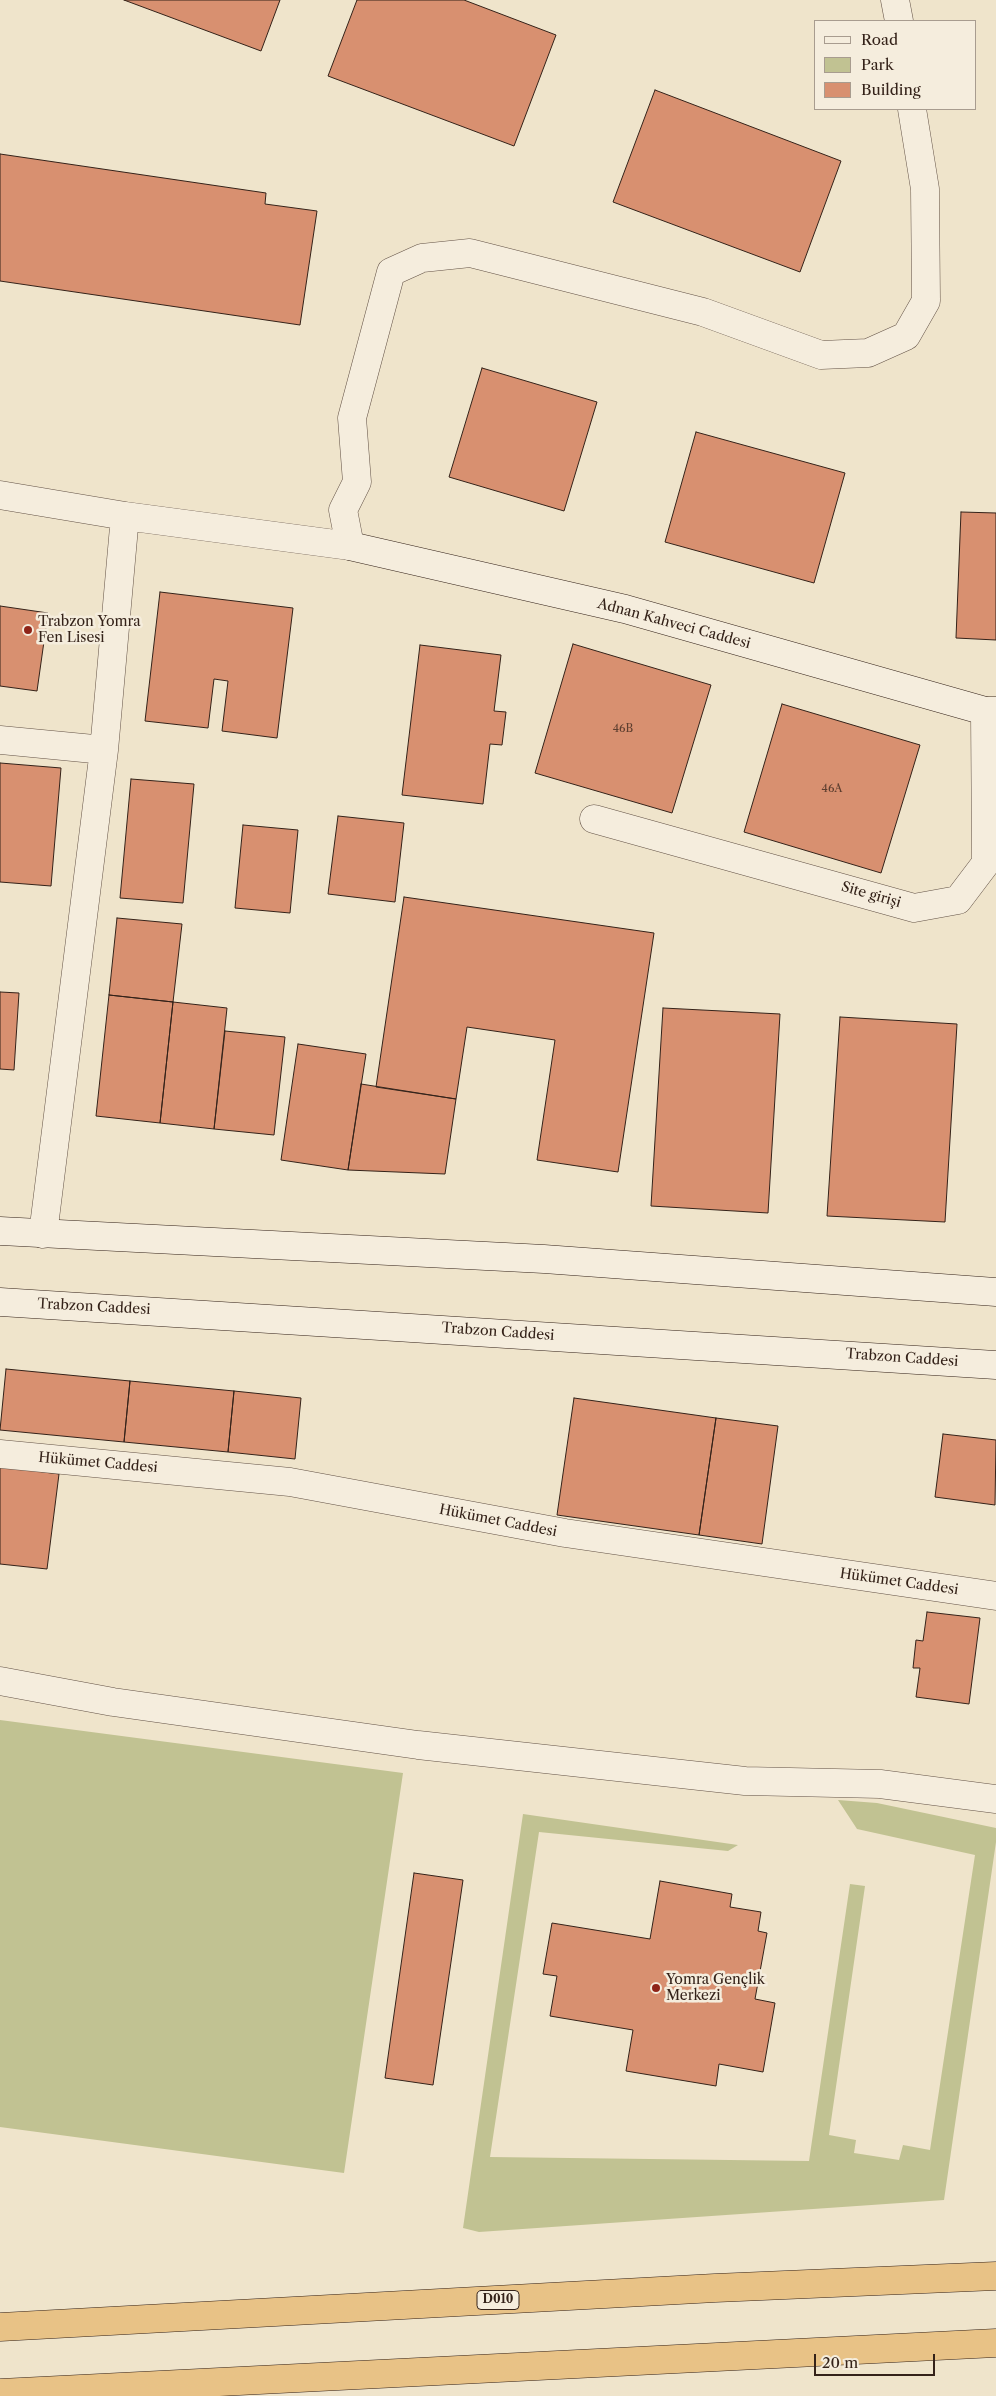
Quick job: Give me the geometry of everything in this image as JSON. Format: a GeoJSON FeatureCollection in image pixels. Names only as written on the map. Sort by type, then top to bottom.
{"type":"FeatureCollection","features":[{"type":"Feature","properties":{"kind":"highway","name":"D010"},"geometry":{"type":"LineString","coordinates":[[0,2327],[695,2289],[996,2276]]}},
{"type":"Feature","properties":{"kind":"highway"},"geometry":{"type":"LineString","coordinates":[[0,2393],[996,2343]]}},
{"type":"Feature","properties":{"kind":"street"},"geometry":{"type":"LineString","coordinates":[[896,0],[899,20]]}},
{"type":"Feature","properties":{"kind":"street"},"geometry":{"type":"LineString","coordinates":[[350,546],[344,510],[357,482],[352,418],[392,272],[422,258],[470,252],[703,312],[821,355],[868,353],[906,336],[926,301],[925,189],[912,110]]}},
{"type":"Feature","properties":{"kind":"street","name":"Adnan Kahveci Caddesi"},"geometry":{"type":"LineString","coordinates":[[0,495],[125,516],[350,546],[625,609],[991,711]]}},
{"type":"Feature","properties":{"kind":"street"},"geometry":{"type":"LineString","coordinates":[[43,1234],[104,750],[125,516]]}},
{"type":"Feature","properties":{"kind":"street","name":"Site girişi"},"geometry":{"type":"LineString","coordinates":[[594,819],[914,908],[958,900],[986,863],[991,711]]}},
{"type":"Feature","properties":{"kind":"street"},"geometry":{"type":"LineString","coordinates":[[0,740],[104,750]]}},
{"type":"Feature","properties":{"kind":"street"},"geometry":{"type":"LineString","coordinates":[[0,1231],[544,1259],[996,1292]]}},
{"type":"Feature","properties":{"kind":"street","name":"Trabzon Caddesi"},"geometry":{"type":"LineString","coordinates":[[0,1302],[996,1365]]}},
{"type":"Feature","properties":{"kind":"street","name":"Hükümet Caddesi"},"geometry":{"type":"LineString","coordinates":[[0,1454],[290,1482],[565,1534],[996,1596]]}},
{"type":"Feature","properties":{"kind":"street"},"geometry":{"type":"LineString","coordinates":[[0,1680],[113,1702],[418,1744],[745,1781],[880,1784],[996,1799]]}},
{"type":"Feature","properties":{"kind":"green space"},"geometry":{"type":"Polygon","coordinates":[[[0,1720],[403,1773],[344,2173],[0,2127],[0,1720]]]}},
{"type":"Feature","properties":{"kind":"green space"},"geometry":{"type":"Polygon","coordinates":[[[838,1800],[877,1803],[996,1828],[996,1842],[944,2200],[479,2232],[463,2228],[523,1814],[738,1845],[728,1851],[539,1832],[490,2157],[809,2161],[850,1884],[865,1886],[829,2135],[856,2140],[854,2153],[899,2160],[903,2145],[930,2150],[975,1855],[857,1829],[838,1800]]]}},
{"type":"Feature","properties":{"kind":"building"},"geometry":{"type":"Polygon","coordinates":[[[124,0],[280,0],[261,51],[124,0]]]}},
{"type":"Feature","properties":{"kind":"building"},"geometry":{"type":"Polygon","coordinates":[[[357,0],[464,0],[556,35],[514,146],[328,76],[357,0]]]}},
{"type":"Feature","properties":{"kind":"building"},"geometry":{"type":"Polygon","coordinates":[[[655,90],[841,161],[800,272],[613,202],[655,90]]]}},
{"type":"Feature","properties":{"kind":"building"},"geometry":{"type":"Polygon","coordinates":[[[0,154],[266,193],[265,204],[317,211],[300,325],[0,281],[0,154]]]}},
{"type":"Feature","properties":{"kind":"building"},"geometry":{"type":"Polygon","coordinates":[[[482,368],[597,402],[564,511],[449,477],[482,368]]]}},
{"type":"Feature","properties":{"kind":"building"},"geometry":{"type":"Polygon","coordinates":[[[696,432],[845,473],[814,583],[665,542],[696,432]]]}},
{"type":"Feature","properties":{"kind":"building"},"geometry":{"type":"Polygon","coordinates":[[[961,512],[996,513],[996,640],[956,638],[961,512]]]}},
{"type":"Feature","properties":{"kind":"building"},"geometry":{"type":"Polygon","coordinates":[[[160,592],[293,608],[277,738],[222,731],[228,681],[214,679],[208,728],[145,721],[160,592]]]}},
{"type":"Feature","properties":{"kind":"building"},"geometry":{"type":"Polygon","coordinates":[[[0,606],[48,613],[37,691],[0,686],[0,606]]]}},
{"type":"Feature","properties":{"kind":"building"},"geometry":{"type":"Polygon","coordinates":[[[573,644],[711,685],[672,813],[535,773],[573,644]]]}},
{"type":"Feature","properties":{"kind":"building"},"geometry":{"type":"Polygon","coordinates":[[[420,645],[501,655],[494,711],[506,712],[502,745],[490,744],[483,804],[402,795],[420,645]]]}},
{"type":"Feature","properties":{"kind":"building"},"geometry":{"type":"Polygon","coordinates":[[[782,704],[920,745],[881,873],[744,832],[782,704]]]}},
{"type":"Feature","properties":{"kind":"building"},"geometry":{"type":"Polygon","coordinates":[[[0,763],[61,768],[51,886],[0,882],[0,763]]]}},
{"type":"Feature","properties":{"kind":"building"},"geometry":{"type":"Polygon","coordinates":[[[131,779],[194,784],[183,903],[120,898],[131,779]]]}},
{"type":"Feature","properties":{"kind":"building"},"geometry":{"type":"Polygon","coordinates":[[[338,816],[404,823],[395,902],[328,894],[338,816]]]}},
{"type":"Feature","properties":{"kind":"building"},"geometry":{"type":"Polygon","coordinates":[[[243,825],[298,830],[290,913],[235,908],[243,825]]]}},
{"type":"Feature","properties":{"kind":"building"},"geometry":{"type":"Polygon","coordinates":[[[404,897],[654,933],[618,1172],[537,1160],[555,1040],[467,1027],[456,1099],[376,1087],[404,897]]]}},
{"type":"Feature","properties":{"kind":"building"},"geometry":{"type":"Polygon","coordinates":[[[117,918],[182,924],[173,1002],[109,995],[117,918]]]}},
{"type":"Feature","properties":{"kind":"building"},"geometry":{"type":"Polygon","coordinates":[[[0,992],[19,993],[14,1070],[0,1069],[0,992]]]}},
{"type":"Feature","properties":{"kind":"building"},"geometry":{"type":"Polygon","coordinates":[[[109,995],[173,1002],[160,1123],[96,1116],[109,995]]]}},
{"type":"Feature","properties":{"kind":"building"},"geometry":{"type":"Polygon","coordinates":[[[173,1002],[227,1008],[214,1129],[160,1123],[173,1002]]]}},
{"type":"Feature","properties":{"kind":"building"},"geometry":{"type":"Polygon","coordinates":[[[663,1008],[780,1014],[768,1213],[651,1206],[663,1008]]]}},
{"type":"Feature","properties":{"kind":"building"},"geometry":{"type":"Polygon","coordinates":[[[840,1017],[957,1024],[945,1222],[827,1216],[840,1017]]]}},
{"type":"Feature","properties":{"kind":"building"},"geometry":{"type":"Polygon","coordinates":[[[225,1031],[285,1037],[274,1135],[214,1129],[225,1031]]]}},
{"type":"Feature","properties":{"kind":"building"},"geometry":{"type":"Polygon","coordinates":[[[298,1044],[366,1054],[348,1170],[281,1160],[298,1044]]]}},
{"type":"Feature","properties":{"kind":"building"},"geometry":{"type":"Polygon","coordinates":[[[361,1084],[456,1099],[445,1174],[348,1170],[361,1084]]]}},
{"type":"Feature","properties":{"kind":"building"},"geometry":{"type":"Polygon","coordinates":[[[6,1369],[130,1381],[124,1442],[0,1430],[6,1369]]]}},
{"type":"Feature","properties":{"kind":"building"},"geometry":{"type":"Polygon","coordinates":[[[130,1381],[234,1391],[228,1452],[124,1442],[130,1381]]]}},
{"type":"Feature","properties":{"kind":"building"},"geometry":{"type":"Polygon","coordinates":[[[234,1391],[301,1398],[295,1459],[228,1452],[234,1391]]]}},
{"type":"Feature","properties":{"kind":"building"},"geometry":{"type":"Polygon","coordinates":[[[574,1398],[716,1418],[699,1535],[557,1515],[574,1398]]]}},
{"type":"Feature","properties":{"kind":"building"},"geometry":{"type":"Polygon","coordinates":[[[716,1418],[778,1426],[762,1544],[699,1535],[716,1418]]]}},
{"type":"Feature","properties":{"kind":"building"},"geometry":{"type":"Polygon","coordinates":[[[943,1434],[996,1440],[995,1505],[935,1497],[943,1434]]]}},
{"type":"Feature","properties":{"kind":"building"},"geometry":{"type":"Polygon","coordinates":[[[0,1466],[59,1474],[47,1569],[0,1564],[0,1466]]]}},
{"type":"Feature","properties":{"kind":"building"},"geometry":{"type":"Polygon","coordinates":[[[927,1612],[980,1618],[969,1704],[916,1697],[920,1668],[913,1668],[916,1640],[923,1641],[927,1612]]]}},
{"type":"Feature","properties":{"kind":"building"},"geometry":{"type":"Polygon","coordinates":[[[414,1873],[463,1880],[433,2085],[385,2078],[414,1873]]]}},
{"type":"Feature","properties":{"kind":"building","name":"Yomra Gençlik Merkezi"},"geometry":{"type":"Polygon","coordinates":[[[660,1881],[732,1894],[730,1907],[761,1912],[758,1931],[767,1933],[755,1999],[775,2003],[763,2072],[719,2064],[716,2086],[626,2071],[633,2030],[550,2016],[557,1976],[543,1974],[552,1923],[650,1939],[660,1881]]]}},
{"type":"Feature","properties":{"kind":"place","name":"Trabzon Yomra Fen Lisesi"},"geometry":{"type":"Point","coordinates":[28,630]}},
{"type":"Feature","properties":{"kind":"place","name":"Yomra Gençlik Merkezi"},"geometry":{"type":"Point","coordinates":[656,1988]}}]}
